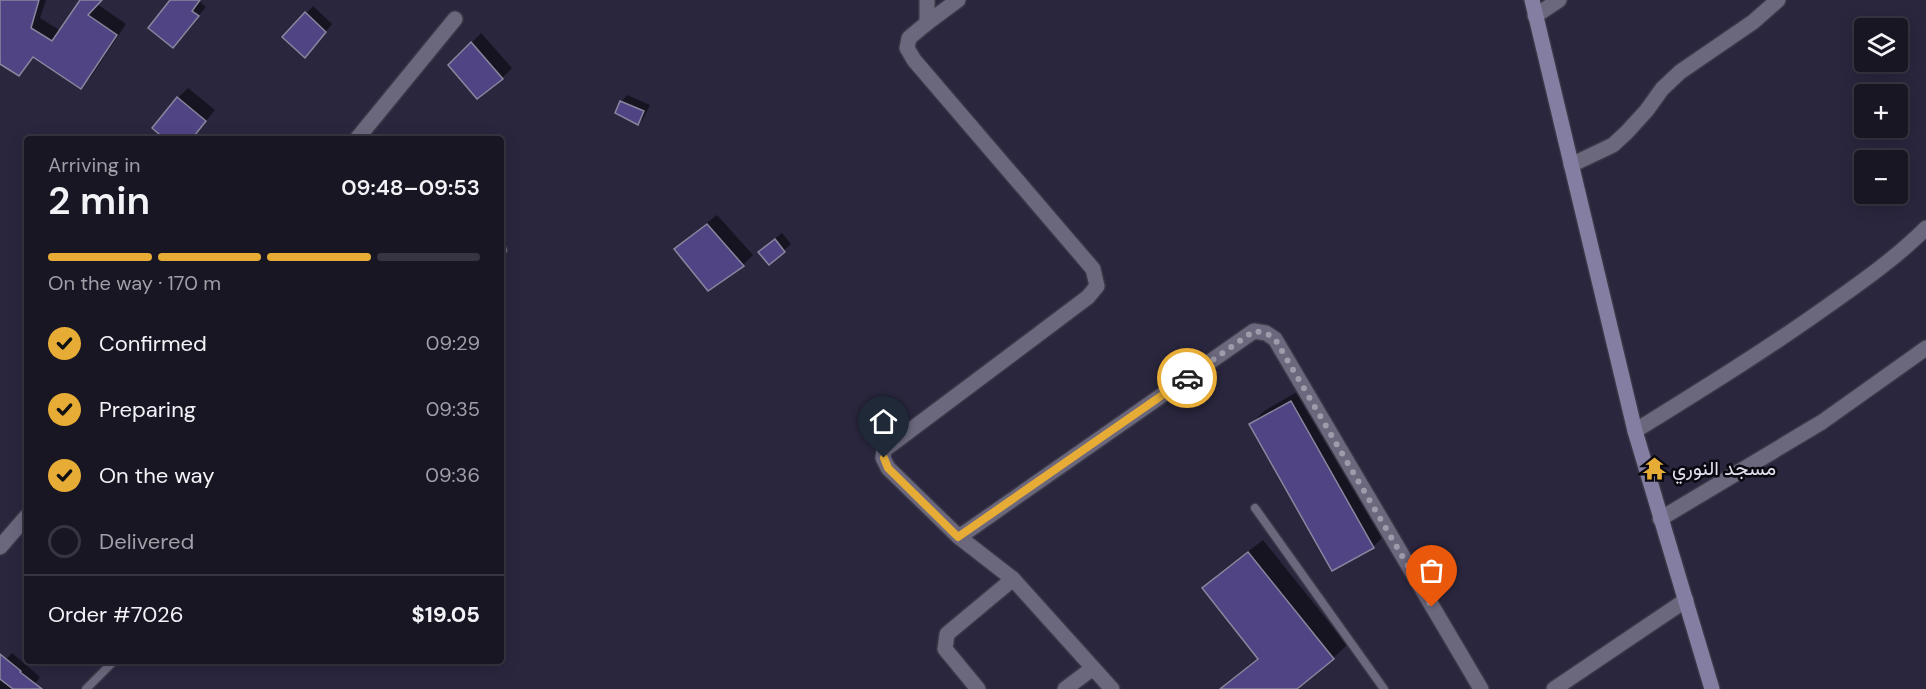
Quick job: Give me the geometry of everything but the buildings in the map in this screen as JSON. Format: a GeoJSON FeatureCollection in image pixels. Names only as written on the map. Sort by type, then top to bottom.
{"type":"FeatureCollection","features":[{"type":"Feature","properties":{"kind":"main road"},"geometry":{"type":"LineString","coordinates":[[1532,0],[1635,430],[1712,689]]}},
{"type":"Feature","properties":{"kind":"street"},"geometry":{"type":"LineString","coordinates":[[927,0],[927,23]]}},
{"type":"Feature","properties":{"kind":"street"},"geometry":{"type":"LineString","coordinates":[[958,0],[909,38],[907,48],[914,60],[1093,269],[1097,286],[1088,297],[884,450],[884,458],[888,468],[958,537],[1013,579],[1112,689]]}},
{"type":"Feature","properties":{"kind":"street"},"geometry":{"type":"LineString","coordinates":[[1535,16],[1559,0]]}},
{"type":"Feature","properties":{"kind":"street"},"geometry":{"type":"LineString","coordinates":[[1571,165],[1613,145],[1680,72],[1745,28],[1778,0]]}},
{"type":"Feature","properties":{"kind":"street"},"geometry":{"type":"LineString","coordinates":[[359,136],[455,19]]}},
{"type":"Feature","properties":{"kind":"street"},"geometry":{"type":"LineString","coordinates":[[1635,430],[1766,350],[1873,273],[1926,228]]}},
{"type":"Feature","properties":{"kind":"street"},"geometry":{"type":"LineString","coordinates":[[958,537],[1254,331],[1266,333],[1275,339],[1481,689]]}},
{"type":"Feature","properties":{"kind":"street"},"geometry":{"type":"LineString","coordinates":[[1660,519],[1822,422],[1926,348]]}},
{"type":"Feature","properties":{"kind":"street"},"geometry":{"type":"LineString","coordinates":[[0,548],[24,520]]}},
{"type":"Feature","properties":{"kind":"street"},"geometry":{"type":"LineString","coordinates":[[978,689],[945,649],[947,634],[1013,579]]}},
{"type":"Feature","properties":{"kind":"street"},"geometry":{"type":"LineString","coordinates":[[1554,689],[1686,600]]}},
{"type":"Feature","properties":{"kind":"street"},"geometry":{"type":"LineString","coordinates":[[1065,689],[1094,668]]}},
{"type":"Feature","properties":{"kind":"lane"},"geometry":{"type":"LineString","coordinates":[[1255,508],[1384,689]]}},
{"type":"Feature","properties":{"kind":"lane"},"geometry":{"type":"LineString","coordinates":[[86,689],[111,664]]}},
{"type":"Feature","properties":{"kind":"shaded area"},"geometry":{"type":"Polygon","coordinates":[[[0,0],[1926,0],[1926,689],[0,689],[0,0]]]}},
{"type":"Feature","properties":{"kind":"way so far"},"geometry":{"type":"LineString","coordinates":[[1187,378],[1254,331],[1266,333],[1275,339],[1432,607]]}},
{"type":"Feature","properties":{"kind":"place","name":"مسجد النوري"},"geometry":{"type":"Point","coordinates":[1654,468]}},
{"type":"Feature","properties":{"kind":"route"},"geometry":{"type":"LineString","coordinates":[[884,458],[888,468],[958,537],[1187,378]]}}]}
